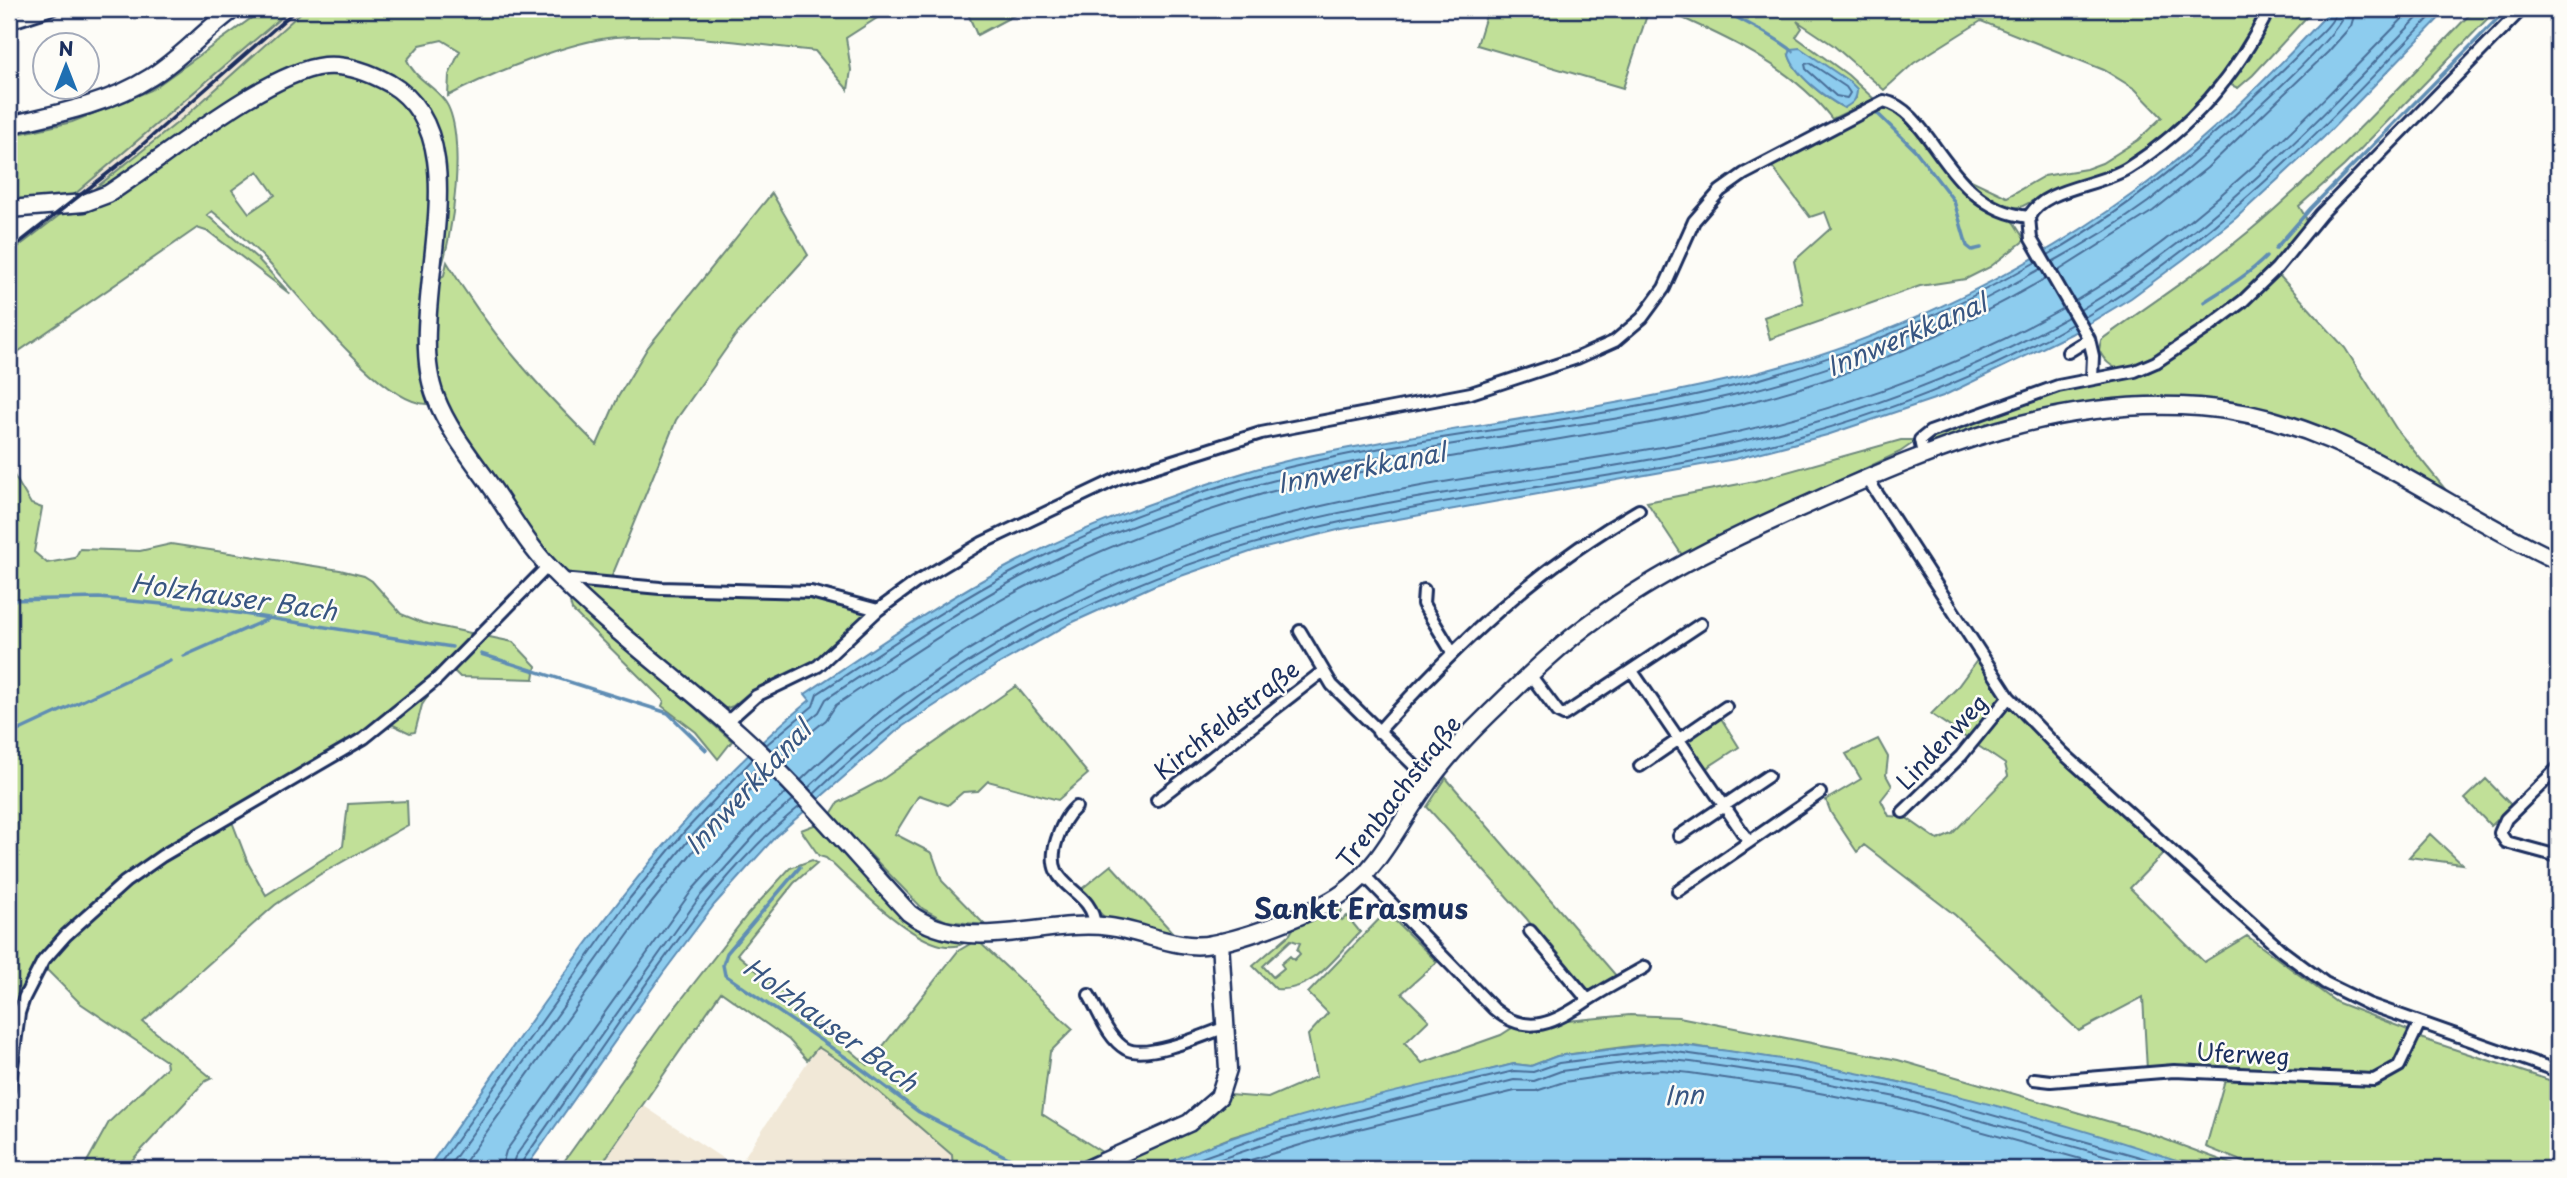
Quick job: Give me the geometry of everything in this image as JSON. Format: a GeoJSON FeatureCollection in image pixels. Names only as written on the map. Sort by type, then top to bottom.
{"type":"FeatureCollection","features":[{"type":"Feature","properties":{"kind":"street"},"geometry":{"type":"LineString","coordinates":[[9,23],[52,9]]}},
{"type":"Feature","properties":{"kind":"street"},"geometry":{"type":"LineString","coordinates":[[9,125],[69,110],[138,85],[163,69],[234,9]]}},
{"type":"Feature","properties":{"kind":"street"},"geometry":{"type":"LineString","coordinates":[[1923,454],[1920,440],[1930,432],[2036,393],[2092,378],[2127,373],[2156,362],[2243,301],[2277,268],[2338,196],[2522,9]]}},
{"type":"Feature","properties":{"kind":"street"},"geometry":{"type":"LineString","coordinates":[[2092,378],[2093,356],[2087,336],[2035,246],[2028,228],[2029,217],[2045,199],[2115,177],[2193,118],[2237,66],[2267,14]]}},
{"type":"Feature","properties":{"kind":"street","name":"Trenbachstraße"},"geometry":{"type":"LineString","coordinates":[[9,209],[84,203],[101,197],[265,88],[299,72],[339,66],[364,72],[391,84],[406,97],[426,123],[437,164],[425,346],[427,368],[436,398],[457,436],[548,566],[561,579],[743,736],[909,913],[934,928],[972,934],[1095,926],[1190,946],[1220,942],[1328,902],[1364,875],[1430,780],[1479,724],[1575,636],[1616,605],[1755,528],[1923,454],[2004,428],[2075,411],[2127,406],[2220,409],[2277,420],[2348,446],[2503,534],[2558,561]]}},
{"type":"Feature","properties":{"kind":"street"},"geometry":{"type":"LineString","coordinates":[[727,722],[756,696],[818,666],[878,610],[982,543],[1119,478],[1261,432],[1471,393],[1577,358],[1615,341],[1631,330],[1659,296],[1675,269],[1699,214],[1720,191],[1744,174],[1880,103],[1892,103],[1912,120],[1955,177],[1976,196],[1999,210],[2029,217]]}},
{"type":"Feature","properties":{"kind":"street"},"geometry":{"type":"LineString","coordinates":[[2068,352],[2087,336]]}},
{"type":"Feature","properties":{"kind":"street"},"geometry":{"type":"LineString","coordinates":[[1867,478],[2009,697],[2073,762],[2223,900],[2304,969],[2357,999],[2419,1024],[2558,1071]]}},
{"type":"Feature","properties":{"kind":"street"},"geometry":{"type":"LineString","coordinates":[[1378,732],[1452,652],[1537,576],[1580,545],[1639,510]]}},
{"type":"Feature","properties":{"kind":"street"},"geometry":{"type":"LineString","coordinates":[[9,1090],[19,1013],[24,998],[43,961],[66,935],[125,882],[162,856],[364,738],[437,679],[548,566]]}},
{"type":"Feature","properties":{"kind":"street"},"geometry":{"type":"LineString","coordinates":[[561,579],[660,587],[811,592],[878,610]]}},
{"type":"Feature","properties":{"kind":"street"},"geometry":{"type":"LineString","coordinates":[[1424,590],[1423,604],[1452,652]]}},
{"type":"Feature","properties":{"kind":"street"},"geometry":{"type":"LineString","coordinates":[[1531,676],[1558,712],[1564,715],[1701,624]]}},
{"type":"Feature","properties":{"kind":"street","name":"Kirchfeldstraße"},"geometry":{"type":"LineString","coordinates":[[1300,631],[1322,672],[1349,705],[1430,780]]}},
{"type":"Feature","properties":{"kind":"street"},"geometry":{"type":"LineString","coordinates":[[1632,671],[1722,807],[1749,842]]}},
{"type":"Feature","properties":{"kind":"street","name":"Kirchfeldstraße"},"geometry":{"type":"LineString","coordinates":[[1157,800],[1322,672]]}},
{"type":"Feature","properties":{"kind":"street","name":"Lindenweg"},"geometry":{"type":"LineString","coordinates":[[1903,812],[1961,756],[2009,697]]}},
{"type":"Feature","properties":{"kind":"street"},"geometry":{"type":"LineString","coordinates":[[1640,766],[1726,707]]}},
{"type":"Feature","properties":{"kind":"street"},"geometry":{"type":"LineString","coordinates":[[2558,768],[2500,828],[2500,837],[2506,842],[2558,856]]}},
{"type":"Feature","properties":{"kind":"street"},"geometry":{"type":"LineString","coordinates":[[1679,836],[1768,776]]}},
{"type":"Feature","properties":{"kind":"street"},"geometry":{"type":"LineString","coordinates":[[1678,891],[1820,793]]}},
{"type":"Feature","properties":{"kind":"street"},"geometry":{"type":"LineString","coordinates":[[1076,807],[1063,822],[1052,854],[1052,866],[1090,908],[1095,926]]}},
{"type":"Feature","properties":{"kind":"street"},"geometry":{"type":"LineString","coordinates":[[1364,875],[1505,1018],[1522,1024],[1564,1018],[1588,1000],[1645,967]]}},
{"type":"Feature","properties":{"kind":"street"},"geometry":{"type":"LineString","coordinates":[[1530,931],[1588,1000]]}},
{"type":"Feature","properties":{"kind":"street"},"geometry":{"type":"LineString","coordinates":[[1087,1169],[1174,1130],[1213,1104],[1227,1077],[1220,942]]}},
{"type":"Feature","properties":{"kind":"street"},"geometry":{"type":"LineString","coordinates":[[1089,995],[1110,1033],[1124,1048],[1136,1052],[1181,1043],[1226,1027]]}},
{"type":"Feature","properties":{"kind":"street","name":"Uferweg"},"geometry":{"type":"LineString","coordinates":[[2034,1079],[2051,1081],[2196,1072],[2374,1080],[2399,1066],[2419,1024]]}},
{"type":"Feature","properties":{"kind":"shaded area"},"geometry":{"type":"Polygon","coordinates":[[[291,9],[305,9],[187,115],[83,198],[68,200],[291,9]]]}},
{"type":"Feature","properties":{"kind":"shaded area"},"geometry":{"type":"Polygon","coordinates":[[[818,1046],[852,1069],[952,1156],[953,1169],[598,1169],[644,1106],[737,1168],[818,1046]]]}},
{"type":"Feature","properties":{"kind":"green space"},"geometry":{"type":"Polygon","coordinates":[[[264,9],[291,9],[68,200],[9,201],[9,136],[72,122],[151,90],[264,9]]]}},
{"type":"Feature","properties":{"kind":"green space"},"geometry":{"type":"Polygon","coordinates":[[[305,9],[891,9],[846,38],[851,70],[848,90],[815,51],[716,40],[641,36],[597,40],[553,52],[485,78],[448,96],[449,75],[460,51],[442,40],[420,45],[407,60],[414,72],[444,100],[451,115],[457,160],[449,238],[438,276],[444,182],[437,134],[429,115],[406,94],[326,61],[110,186],[83,198],[187,115],[305,9]]]}},
{"type":"Feature","properties":{"kind":"green space"},"geometry":{"type":"Polygon","coordinates":[[[966,9],[1026,9],[977,35],[966,9]]]}},
{"type":"Feature","properties":{"kind":"green space"},"geometry":{"type":"Polygon","coordinates":[[[1488,9],[1649,9],[1623,88],[1477,45],[1488,9]]]}},
{"type":"Feature","properties":{"kind":"green space"},"geometry":{"type":"Polygon","coordinates":[[[1662,9],[2264,9],[2240,54],[2205,96],[2145,151],[2101,178],[2061,186],[2021,207],[2002,207],[1978,194],[1946,157],[1971,180],[2007,197],[2044,176],[2086,169],[2102,163],[2138,140],[2162,117],[2135,89],[2104,70],[1981,21],[1914,63],[1884,90],[1833,45],[1797,21],[1802,28],[1796,37],[1848,75],[1874,99],[1832,119],[1816,100],[1776,68],[1732,41],[1662,9]],[[1789,55],[1804,78],[1844,108],[1856,98],[1850,82],[1789,55]]]}},
{"type":"Feature","properties":{"kind":"green space"},"geometry":{"type":"Polygon","coordinates":[[[2276,9],[2314,9],[2253,75],[2238,88],[2231,85],[2276,9]]]}},
{"type":"Feature","properties":{"kind":"green space"},"geometry":{"type":"Polygon","coordinates":[[[2475,9],[2497,9],[2344,166],[2299,206],[2306,218],[2305,227],[2247,288],[2195,334],[2169,352],[2144,364],[2123,369],[2105,360],[2099,350],[2101,340],[2202,268],[2260,222],[2343,145],[2475,9]]]}},
{"type":"Feature","properties":{"kind":"green space"},"geometry":{"type":"Polygon","coordinates":[[[317,73],[352,76],[384,88],[410,110],[420,124],[427,141],[432,187],[420,345],[429,398],[427,404],[409,399],[388,387],[365,368],[261,255],[212,211],[207,215],[258,259],[290,294],[209,232],[197,228],[9,358],[9,254],[66,210],[165,161],[267,94],[317,73]],[[258,171],[232,190],[249,213],[275,195],[258,171]]]}},
{"type":"Feature","properties":{"kind":"green space"},"geometry":{"type":"Polygon","coordinates":[[[1879,108],[1896,110],[2014,223],[2025,240],[1990,267],[1966,279],[1920,286],[1770,339],[1764,317],[1803,303],[1794,261],[1831,228],[1825,212],[1810,217],[1770,164],[1879,108]]]}},
{"type":"Feature","properties":{"kind":"green space"},"geometry":{"type":"Polygon","coordinates":[[[772,193],[808,255],[735,336],[676,420],[610,581],[569,575],[554,562],[515,513],[473,451],[441,396],[432,369],[434,286],[444,275],[447,262],[497,336],[555,403],[597,445],[618,397],[648,347],[772,193]]]}},
{"type":"Feature","properties":{"kind":"green space"},"geometry":{"type":"Polygon","coordinates":[[[2278,274],[2345,348],[2397,430],[2453,499],[2401,466],[2318,427],[2271,412],[2197,400],[1931,444],[1931,438],[1937,434],[2045,394],[2150,372],[2215,328],[2278,274]]]}},
{"type":"Feature","properties":{"kind":"green space"},"geometry":{"type":"Polygon","coordinates":[[[1901,440],[1913,440],[1913,443],[1900,452],[1682,555],[1647,502],[1755,481],[1901,440]]]}},
{"type":"Feature","properties":{"kind":"green space"},"geometry":{"type":"Polygon","coordinates":[[[9,467],[31,504],[42,508],[34,552],[47,563],[75,558],[80,549],[140,551],[171,544],[340,570],[364,576],[372,581],[401,614],[423,623],[513,642],[536,666],[534,679],[460,677],[448,665],[422,705],[415,732],[410,733],[393,725],[358,746],[345,746],[165,849],[38,960],[21,996],[9,1065],[9,467]]]}},
{"type":"Feature","properties":{"kind":"green space"},"geometry":{"type":"Polygon","coordinates":[[[574,582],[799,594],[865,612],[863,620],[816,663],[751,691],[733,706],[724,709],[574,582]]]}},
{"type":"Feature","properties":{"kind":"green space"},"geometry":{"type":"Polygon","coordinates":[[[575,601],[732,741],[718,759],[696,732],[662,706],[664,701],[572,610],[570,603],[575,601]]]}},
{"type":"Feature","properties":{"kind":"green space"},"geometry":{"type":"Polygon","coordinates":[[[1978,659],[2024,721],[2165,852],[2130,888],[2204,962],[2247,936],[2336,1002],[2408,1030],[2410,1040],[2397,1064],[2373,1077],[2147,1070],[2143,997],[2079,1031],[1955,915],[1864,845],[1857,852],[1831,813],[1826,800],[1861,779],[1846,754],[1878,739],[1888,757],[1886,775],[1892,786],[1881,800],[1889,816],[1905,817],[1938,840],[1952,834],[2008,776],[2005,764],[1931,714],[1956,689],[1978,659]]]}},
{"type":"Feature","properties":{"kind":"green space"},"geometry":{"type":"Polygon","coordinates":[[[1016,686],[1088,774],[1058,800],[988,781],[978,791],[963,792],[948,805],[919,795],[895,834],[932,853],[942,881],[985,925],[946,921],[923,909],[831,814],[838,803],[880,781],[1016,686]]]}},
{"type":"Feature","properties":{"kind":"green space"},"geometry":{"type":"Polygon","coordinates":[[[1719,715],[1739,747],[1705,769],[1685,738],[1719,715]]]}},
{"type":"Feature","properties":{"kind":"green space"},"geometry":{"type":"Polygon","coordinates":[[[1446,778],[1618,978],[1588,998],[1526,918],[1427,807],[1446,778]]]}},
{"type":"Feature","properties":{"kind":"green space"},"geometry":{"type":"Polygon","coordinates":[[[2486,779],[2512,806],[2491,826],[2465,799],[2486,779]]]}},
{"type":"Feature","properties":{"kind":"green space"},"geometry":{"type":"Polygon","coordinates":[[[407,801],[408,825],[319,875],[275,905],[143,1022],[212,1078],[204,1082],[124,1169],[83,1169],[109,1122],[167,1067],[166,1061],[80,1003],[43,966],[63,943],[84,922],[131,885],[231,819],[248,863],[266,895],[343,846],[348,804],[407,801]]]}},
{"type":"Feature","properties":{"kind":"green space"},"geometry":{"type":"Polygon","coordinates":[[[821,825],[897,906],[967,941],[952,946],[934,943],[913,933],[892,918],[826,858],[819,856],[801,830],[821,825]]]}},
{"type":"Feature","properties":{"kind":"green space"},"geometry":{"type":"Polygon","coordinates":[[[2430,834],[2462,864],[2409,857],[2430,834]]]}},
{"type":"Feature","properties":{"kind":"green space"},"geometry":{"type":"Polygon","coordinates":[[[812,860],[817,863],[794,883],[737,954],[868,1065],[958,951],[977,940],[1073,1029],[1050,1052],[1042,1114],[1105,1154],[1070,1169],[953,1169],[952,1155],[852,1069],[818,1047],[807,1060],[789,1040],[721,992],[598,1169],[560,1167],[663,1023],[748,914],[790,868],[812,860]]]}},
{"type":"Feature","properties":{"kind":"green space"},"geometry":{"type":"Polygon","coordinates":[[[1111,865],[1173,933],[1106,919],[1079,891],[1111,865]]]}},
{"type":"Feature","properties":{"kind":"green space"},"geometry":{"type":"Polygon","coordinates":[[[1340,908],[1342,911],[1338,915],[1342,920],[1347,916],[1360,932],[1333,962],[1313,979],[1289,989],[1276,989],[1253,966],[1290,934],[1296,924],[1330,914],[1340,908]],[[1291,940],[1263,966],[1273,977],[1284,968],[1281,964],[1290,956],[1294,960],[1300,954],[1297,950],[1300,943],[1291,940]]]}},
{"type":"Feature","properties":{"kind":"green space"},"geometry":{"type":"Polygon","coordinates":[[[1386,912],[1437,962],[1402,993],[1429,1020],[1405,1043],[1422,1063],[1501,1035],[1512,1028],[1534,1028],[1567,1021],[1630,1015],[1679,1017],[1898,1060],[2145,1132],[2245,1169],[2203,1169],[2093,1135],[1899,1082],[1797,1062],[1662,1043],[1557,1056],[1531,1066],[1514,1064],[1278,1123],[1232,1137],[1154,1169],[1096,1169],[1207,1121],[1229,1095],[1268,1098],[1316,1077],[1308,1035],[1328,1013],[1308,993],[1386,912]]]}},
{"type":"Feature","properties":{"kind":"green space"},"geometry":{"type":"Polygon","coordinates":[[[2420,1038],[2558,1083],[2558,1169],[2261,1169],[2206,1147],[2226,1076],[2355,1083],[2404,1065],[2420,1038]]]}},
{"type":"Feature","properties":{"kind":"water","name":"Innwerkkanal"},"geometry":{"type":"Polygon","coordinates":[[[2332,9],[2448,9],[2324,137],[2236,218],[2131,298],[2071,334],[1943,396],[1827,435],[1735,459],[1342,529],[1253,551],[1155,585],[1071,623],[997,665],[900,728],[776,836],[714,905],[525,1169],[427,1169],[604,921],[700,804],[753,750],[810,700],[805,694],[935,608],[1016,562],[1074,534],[1164,499],[1256,469],[1355,447],[1689,389],[1783,366],[1890,329],[1994,280],[2092,222],[2138,190],[2190,149],[2240,104],[2332,9]]]}},
{"type":"Feature","properties":{"kind":"water"},"geometry":{"type":"Polygon","coordinates":[[[1800,48],[1857,89],[1852,103],[1844,108],[1804,78],[1789,55],[1791,49],[1800,48]]]}},
{"type":"Feature","properties":{"kind":"water","name":"Inn"},"geometry":{"type":"Polygon","coordinates":[[[1662,1043],[1731,1051],[1868,1075],[2071,1127],[2203,1169],[1154,1169],[1241,1135],[1377,1096],[1514,1064],[1531,1066],[1557,1056],[1662,1043]]]}},
{"type":"Feature","properties":{"kind":"waterway"},"geometry":{"type":"LineString","coordinates":[[1719,9],[1748,23],[1793,51]]}},
{"type":"Feature","properties":{"kind":"waterway"},"geometry":{"type":"LineString","coordinates":[[2275,249],[2311,208],[2507,9]]}},
{"type":"Feature","properties":{"kind":"waterway"},"geometry":{"type":"LineString","coordinates":[[1878,114],[1915,150],[1954,201],[1967,246],[1972,250],[1981,248]]}},
{"type":"Feature","properties":{"kind":"waterway"},"geometry":{"type":"LineString","coordinates":[[2204,302],[2266,257]]}},
{"type":"Feature","properties":{"kind":"waterway","name":"Holzhauser Bach"},"geometry":{"type":"LineString","coordinates":[[9,600],[99,598],[205,608],[452,647]]}},
{"type":"Feature","properties":{"kind":"waterway"},"geometry":{"type":"LineString","coordinates":[[184,656],[268,619]]}},
{"type":"Feature","properties":{"kind":"waterway","name":"Holzhauser Bach"},"geometry":{"type":"LineString","coordinates":[[481,654],[668,713],[706,750]]}},
{"type":"Feature","properties":{"kind":"waterway"},"geometry":{"type":"LineString","coordinates":[[9,735],[170,660]]}},
{"type":"Feature","properties":{"kind":"waterway","name":"Holzhauser Bach"},"geometry":{"type":"LineString","coordinates":[[800,867],[727,953],[723,965],[725,975],[851,1061],[919,1112],[1030,1169]]}},
{"type":"Feature","properties":{"kind":"railway"},"geometry":{"type":"LineString","coordinates":[[9,251],[126,159],[297,9]]}},
{"type":"Feature","properties":{"kind":"district","name":"Sankt Erasmus"},"geometry":{"type":"Point","coordinates":[1361,907]}}]}
